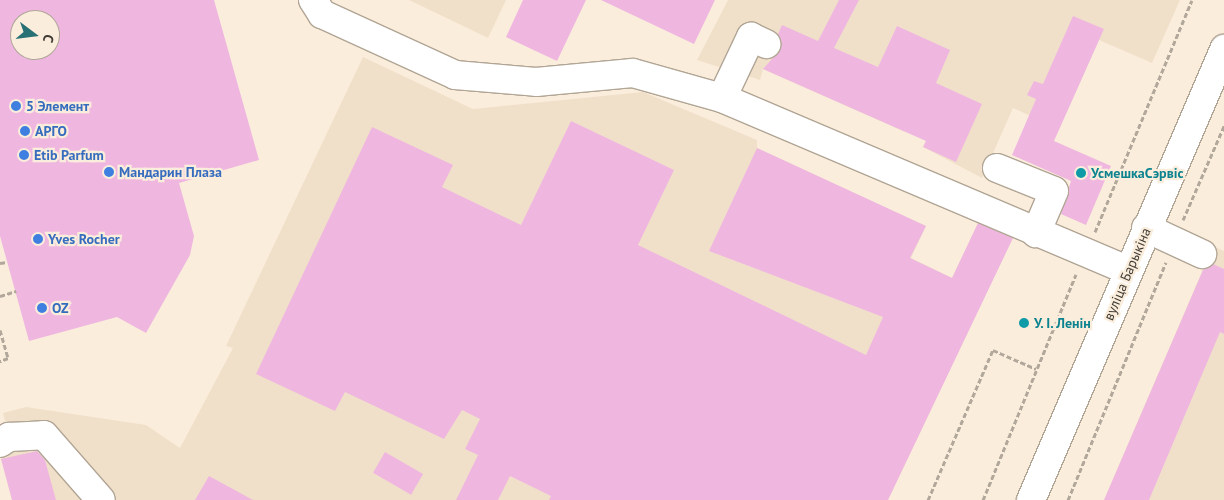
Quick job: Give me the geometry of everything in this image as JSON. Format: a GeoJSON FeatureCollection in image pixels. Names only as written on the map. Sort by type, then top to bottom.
{"type":"FeatureCollection","features":[{"type":"Feature","properties":{"kind":"main road"},"geometry":{"type":"LineString","coordinates":[[313,0],[322,14],[455,75],[536,82],[633,72],[722,98],[1036,233],[1128,270]]}},
{"type":"Feature","properties":{"kind":"main road"},"geometry":{"type":"LineString","coordinates":[[722,98],[750,37],[766,44]]}},
{"type":"Feature","properties":{"kind":"main road","name":"вуліца Барыкіна"},"geometry":{"type":"LineString","coordinates":[[1031,500],[1224,49]]}},
{"type":"Feature","properties":{"kind":"main road"},"geometry":{"type":"LineString","coordinates":[[997,168],[1054,192],[1036,233]]}},
{"type":"Feature","properties":{"kind":"main road"},"geometry":{"type":"LineString","coordinates":[[1146,228],[1202,254]]}},
{"type":"Feature","properties":{"kind":"main road"},"geometry":{"type":"LineString","coordinates":[[0,443],[9,437],[44,435],[101,500]]}},
{"type":"Feature","properties":{"kind":"path"},"geometry":{"type":"LineString","coordinates":[[1068,500],[1174,241],[1224,126]]}},
{"type":"Feature","properties":{"kind":"path"},"geometry":{"type":"LineString","coordinates":[[0,264],[7,262]]}},
{"type":"Feature","properties":{"kind":"path"},"geometry":{"type":"LineString","coordinates":[[0,296],[16,292]]}},
{"type":"Feature","properties":{"kind":"path"},"geometry":{"type":"LineString","coordinates":[[0,330],[8,358],[0,361]]}},
{"type":"Feature","properties":{"kind":"path"},"geometry":{"type":"LineString","coordinates":[[928,500],[993,350],[1036,369]]}},
{"type":"Feature","properties":{"kind":"shaded area"},"geometry":{"type":"Polygon","coordinates":[[[409,0],[506,0],[488,38],[409,0]]]}},
{"type":"Feature","properties":{"kind":"shaded area"},"geometry":{"type":"Polygon","coordinates":[[[728,0],[1180,0],[1152,63],[1099,40],[1059,129],[1013,108],[982,178],[923,147],[929,134],[908,125],[905,132],[763,69],[760,80],[697,60],[728,0]]]}},
{"type":"Feature","properties":{"kind":"shaded area"},"geometry":{"type":"Polygon","coordinates":[[[363,57],[473,109],[643,92],[757,140],[757,148],[926,226],[911,258],[952,278],[981,217],[1015,233],[888,500],[12,500],[0,454],[9,437],[3,413],[26,407],[146,425],[180,448],[233,348],[226,346],[363,57]]]}},
{"type":"Feature","properties":{"kind":"shaded area"},"geometry":{"type":"Polygon","coordinates":[[[1213,246],[1224,251],[1224,500],[1104,500],[1213,246]]]}},
{"type":"Feature","properties":{"kind":"building","name":"Мандарин Плаза"},"geometry":{"type":"Polygon","coordinates":[[[0,0],[214,0],[259,160],[179,183],[194,236],[190,255],[146,333],[117,317],[29,341],[0,236],[0,0]]]}},
{"type":"Feature","properties":{"kind":"building"},"geometry":{"type":"Polygon","coordinates":[[[523,0],[586,0],[557,61],[506,37],[523,0]]]}},
{"type":"Feature","properties":{"kind":"building"},"geometry":{"type":"Polygon","coordinates":[[[601,0],[715,0],[694,44],[601,0]]]}},
{"type":"Feature","properties":{"kind":"building"},"geometry":{"type":"Polygon","coordinates":[[[839,0],[859,0],[834,48],[878,67],[897,26],[950,50],[936,83],[982,104],[956,162],[923,147],[926,141],[763,69],[780,50],[778,34],[782,25],[818,41],[839,0]]]}},
{"type":"Feature","properties":{"kind":"building"},"geometry":{"type":"Polygon","coordinates":[[[1073,16],[1104,29],[1054,141],[1111,166],[1086,225],[1061,214],[1071,181],[1012,155],[1036,99],[1027,95],[1034,81],[1043,84],[1073,16]]]}},
{"type":"Feature","properties":{"kind":"building"},"geometry":{"type":"Polygon","coordinates":[[[571,121],[674,170],[638,245],[866,355],[883,317],[709,251],[757,148],[926,226],[910,258],[952,278],[978,223],[1013,238],[888,500],[549,500],[551,496],[510,476],[498,500],[456,500],[478,455],[465,449],[480,419],[462,410],[444,439],[345,392],[335,411],[256,374],[372,127],[453,165],[442,187],[521,225],[571,121]]]}},
{"type":"Feature","properties":{"kind":"building"},"geometry":{"type":"Polygon","coordinates":[[[1213,264],[1224,269],[1224,334],[1220,332],[1149,500],[1104,500],[1203,270],[1213,264]]]}},
{"type":"Feature","properties":{"kind":"building"},"geometry":{"type":"Polygon","coordinates":[[[37,451],[45,460],[56,500],[12,500],[1,459],[37,451]]]}},
{"type":"Feature","properties":{"kind":"building"},"geometry":{"type":"Polygon","coordinates":[[[385,452],[423,474],[411,495],[373,473],[385,452]]]}},
{"type":"Feature","properties":{"kind":"building"},"geometry":{"type":"Polygon","coordinates":[[[209,476],[253,500],[195,500],[209,476]]]}},
{"type":"Feature","properties":{"kind":"place","name":"5 Элемент"},"geometry":{"type":"Point","coordinates":[16,106]}},
{"type":"Feature","properties":{"kind":"place","name":"АРГО"},"geometry":{"type":"Point","coordinates":[25,131]}},
{"type":"Feature","properties":{"kind":"place","name":"Etib Parfum"},"geometry":{"type":"Point","coordinates":[24,155]}},
{"type":"Feature","properties":{"kind":"place","name":"Мандарин Плаза"},"geometry":{"type":"Point","coordinates":[109,172]}},
{"type":"Feature","properties":{"kind":"place","name":"УсмешкаСэрвіс"},"geometry":{"type":"Point","coordinates":[1081,173]}},
{"type":"Feature","properties":{"kind":"place","name":"Yves Rocher"},"geometry":{"type":"Point","coordinates":[38,239]}},
{"type":"Feature","properties":{"kind":"place","name":"OZ"},"geometry":{"type":"Point","coordinates":[42,308]}},
{"type":"Feature","properties":{"kind":"place","name":"У. І. Ленін"},"geometry":{"type":"Point","coordinates":[1024,323]}}]}
